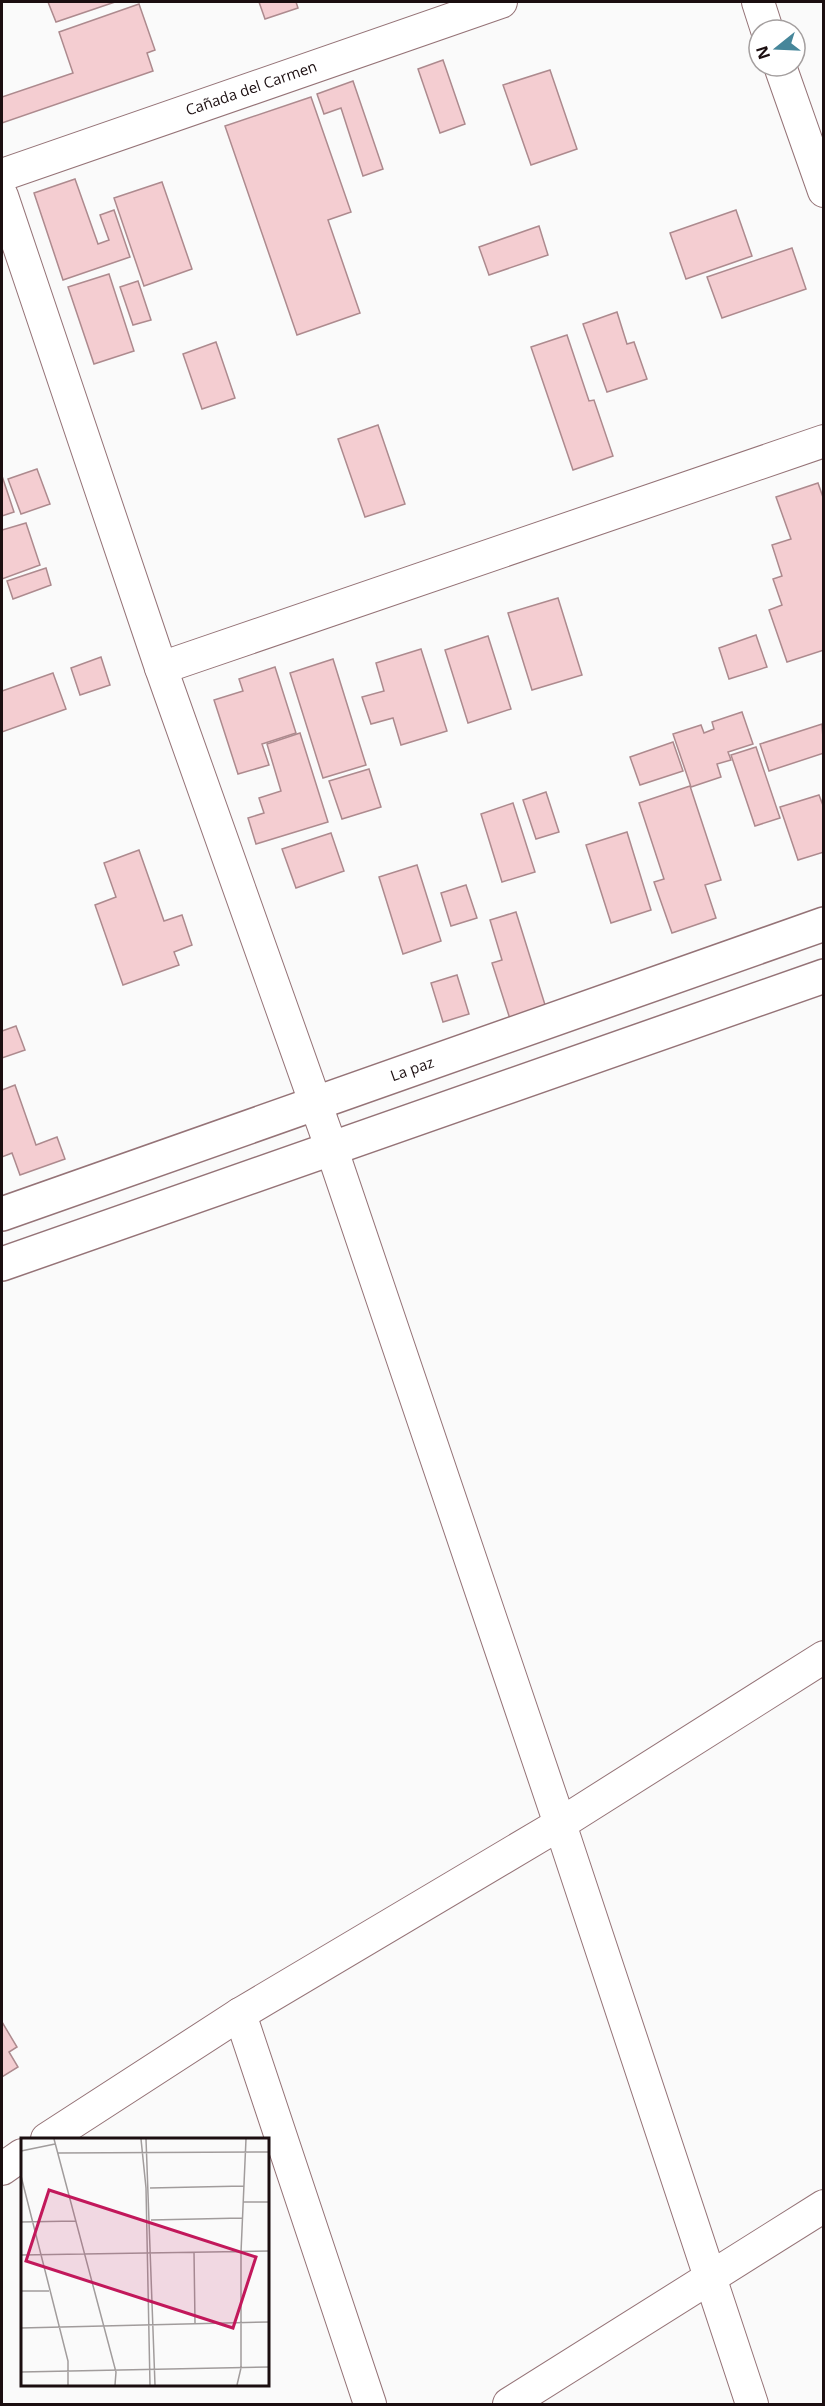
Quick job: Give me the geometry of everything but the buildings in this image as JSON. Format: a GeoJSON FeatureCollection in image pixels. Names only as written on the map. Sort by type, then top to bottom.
{"type":"FeatureCollection","features":[{"type":"Feature","properties":{"kind":"street","name":"Cañada del Carmen"},"geometry":{"type":"LineString","coordinates":[[2,175],[501,2]]}},
{"type":"Feature","properties":{"kind":"street"},"geometry":{"type":"LineString","coordinates":[[758,2],[764,18]]}},
{"type":"Feature","properties":{"kind":"street"},"geometry":{"type":"LineString","coordinates":[[784,78],[824,191]]}},
{"type":"Feature","properties":{"kind":"street"},"geometry":{"type":"LineString","coordinates":[[2,196],[161,668],[331,1147],[560,1824],[752,2404]]}},
{"type":"Feature","properties":{"kind":"street"},"geometry":{"type":"LineString","coordinates":[[161,668],[824,441]]}},
{"type":"Feature","properties":{"kind":"street","name":"La paz"},"geometry":{"type":"LineString","coordinates":[[2,1214],[824,924]]}},
{"type":"Feature","properties":{"kind":"street"},"geometry":{"type":"LineString","coordinates":[[2,1263],[824,976]]}},
{"type":"Feature","properties":{"kind":"street"},"geometry":{"type":"LineString","coordinates":[[49,2138],[240,2013],[560,1824],[824,1657]]}},
{"type":"Feature","properties":{"kind":"street"},"geometry":{"type":"LineString","coordinates":[[240,2013],[370,2404]]}},
{"type":"Feature","properties":{"kind":"street"},"geometry":{"type":"LineString","coordinates":[[2,2169],[21,2156]]}},
{"type":"Feature","properties":{"kind":"street"},"geometry":{"type":"LineString","coordinates":[[509,2404],[824,2206]]}}]}
